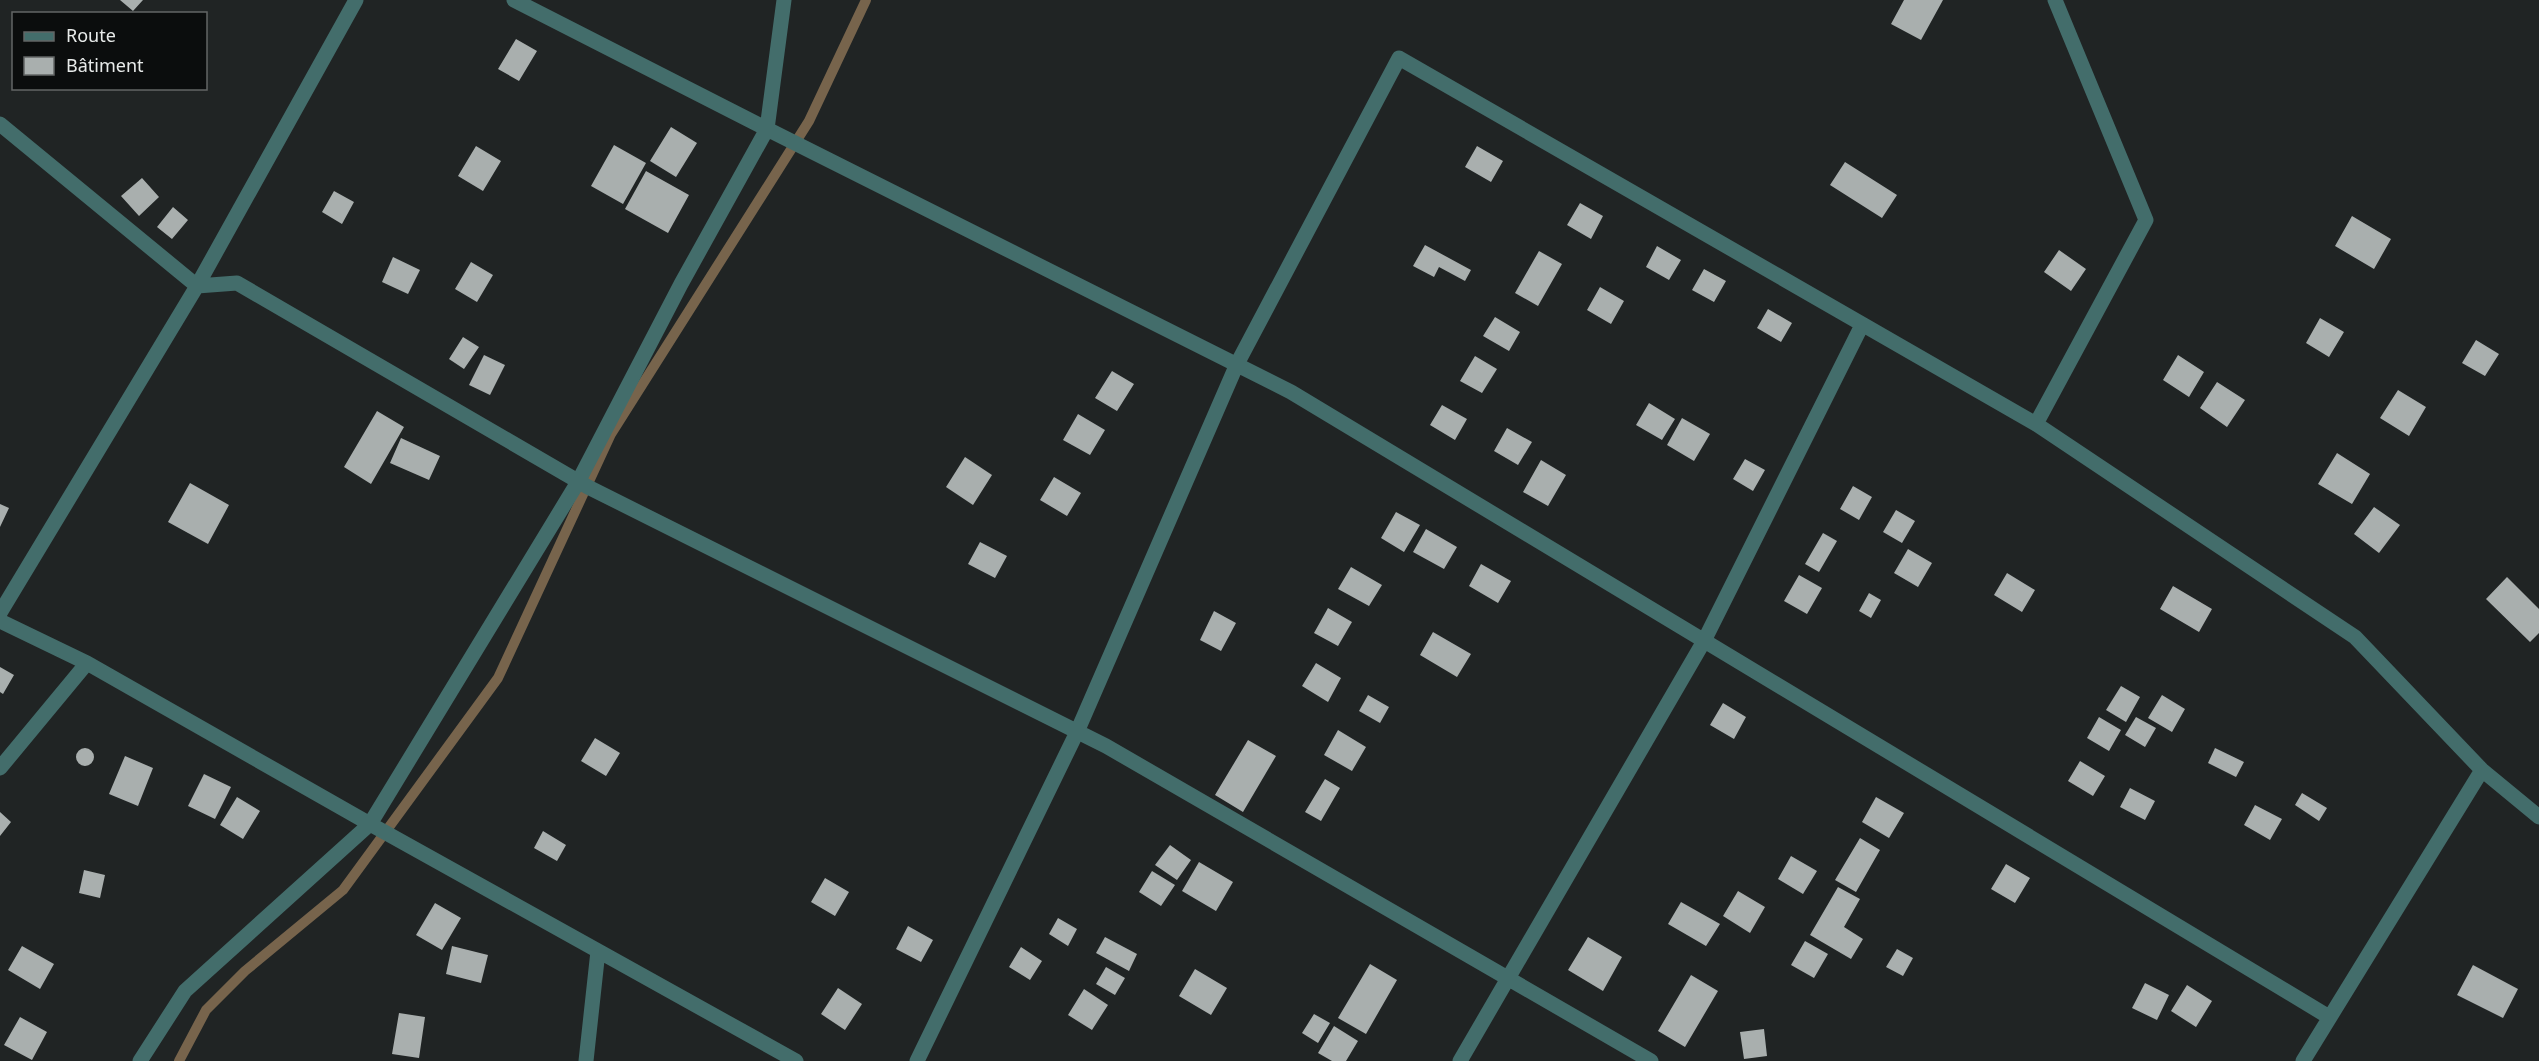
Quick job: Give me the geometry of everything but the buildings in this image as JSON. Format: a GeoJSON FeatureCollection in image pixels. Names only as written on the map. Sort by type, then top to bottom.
{"type":"FeatureCollection","features":[{"type":"Feature","properties":{"kind":"street"},"geometry":{"type":"LineString","coordinates":[[0,613],[197,286],[356,0]]}},
{"type":"Feature","properties":{"kind":"street"},"geometry":{"type":"LineString","coordinates":[[514,0],[1291,392],[2329,1017]]}},
{"type":"Feature","properties":{"kind":"street"},"geometry":{"type":"LineString","coordinates":[[140,1061],[185,991],[370,824],[578,482],[681,284],[767,129],[784,0]]}},
{"type":"Feature","properties":{"kind":"street"},"geometry":{"type":"LineString","coordinates":[[2036,424],[2146,220],[2055,0]]}},
{"type":"Feature","properties":{"kind":"street"},"geometry":{"type":"LineString","coordinates":[[917,1061],[1077,732],[1237,364],[1399,58],[2036,424],[2355,637],[2482,770],[2539,817]]}},
{"type":"Feature","properties":{"kind":"street"},"geometry":{"type":"LineString","coordinates":[[0,124],[197,286],[237,283],[578,482],[1077,732],[1651,1061]]}},
{"type":"Feature","properties":{"kind":"street"},"geometry":{"type":"LineString","coordinates":[[1460,1061],[1704,641],[1862,325]]}},
{"type":"Feature","properties":{"kind":"street"},"geometry":{"type":"LineString","coordinates":[[0,621],[87,663],[370,824],[796,1061]]}},
{"type":"Feature","properties":{"kind":"street"},"geometry":{"type":"LineString","coordinates":[[0,768],[87,663]]}},
{"type":"Feature","properties":{"kind":"street"},"geometry":{"type":"LineString","coordinates":[[2303,1061],[2482,770]]}},
{"type":"Feature","properties":{"kind":"street"},"geometry":{"type":"LineString","coordinates":[[586,1061],[598,951]]}},
{"type":"Feature","properties":{"kind":"waterway"},"geometry":{"type":"LineString","coordinates":[[179,1061],[206,1010],[245,971],[343,890],[498,678],[611,434],[809,121],[866,0]]}}]}
